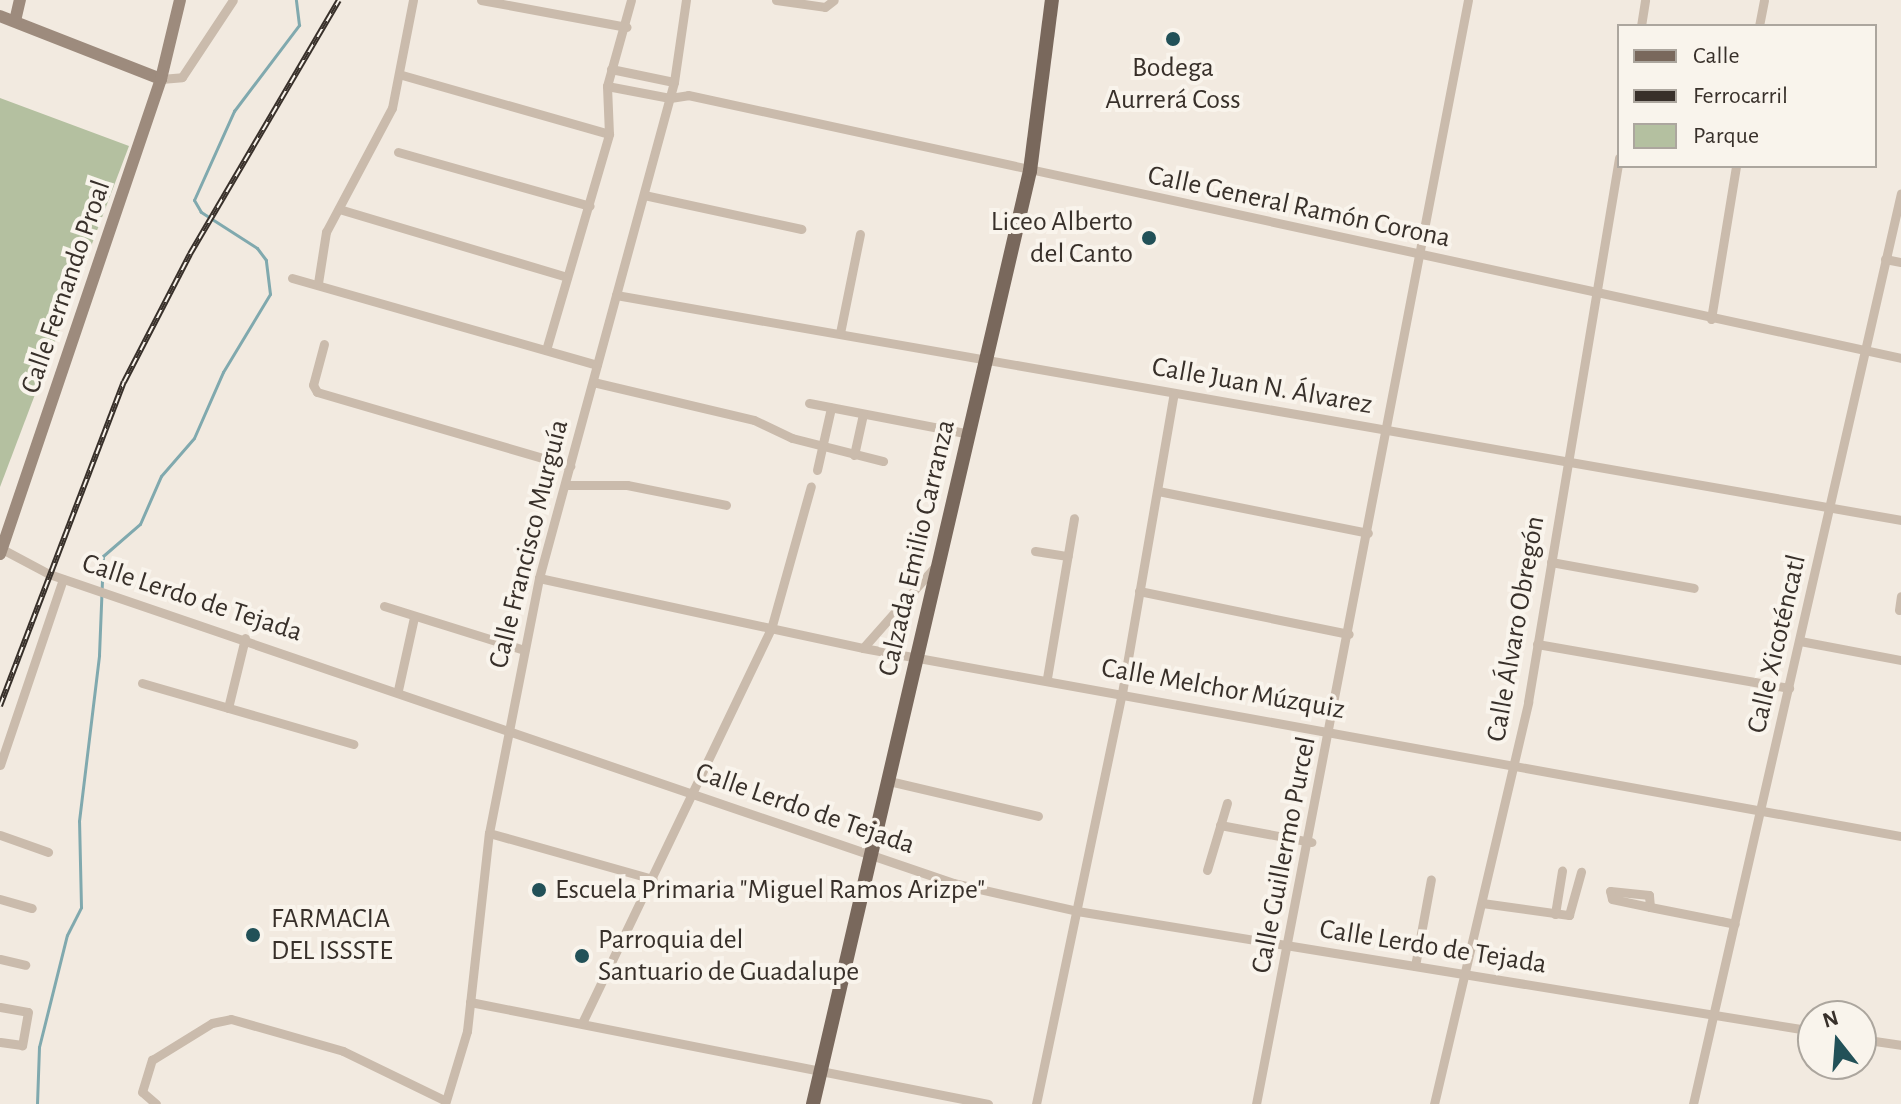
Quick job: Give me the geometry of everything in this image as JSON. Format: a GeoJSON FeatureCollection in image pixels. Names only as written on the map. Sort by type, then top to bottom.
{"type":"FeatureCollection","features":[{"type":"Feature","properties":{"kind":"main road","name":"Calzada Emilio Carranza"},"geometry":{"type":"LineString","coordinates":[[813,1104],[1030,171],[1052,0]]}},
{"type":"Feature","properties":{"kind":"street"},"geometry":{"type":"LineString","coordinates":[[15,21],[20,0]]}},
{"type":"Feature","properties":{"kind":"street","name":"Calle Fernando Proal"},"geometry":{"type":"LineString","coordinates":[[1,552],[161,79],[180,0]]}},
{"type":"Feature","properties":{"kind":"street"},"geometry":{"type":"LineString","coordinates":[[0,16],[161,79],[185,74],[233,0]]}},
{"type":"Feature","properties":{"kind":"street"},"geometry":{"type":"LineString","coordinates":[[318,283],[321,244],[376,145],[402,75],[413,0]]}},
{"type":"Feature","properties":{"kind":"street"},"geometry":{"type":"LineString","coordinates":[[481,0],[627,27]]}},
{"type":"Feature","properties":{"kind":"street"},"geometry":{"type":"LineString","coordinates":[[546,350],[609,134],[607,86],[627,27],[631,0]]}},
{"type":"Feature","properties":{"kind":"street","name":"Calle Francisco Murguía"},"geometry":{"type":"LineString","coordinates":[[446,1102],[470,1002],[489,833],[539,578],[670,98],[686,0]]}},
{"type":"Feature","properties":{"kind":"street"},"geometry":{"type":"LineString","coordinates":[[776,0],[833,2]]}},
{"type":"Feature","properties":{"kind":"street","name":"Calle Guillermo Purcel"},"geometry":{"type":"LineString","coordinates":[[1256,1104],[1311,842],[1468,0]]}},
{"type":"Feature","properties":{"kind":"street"},"geometry":{"type":"LineString","coordinates":[[1641,24],[1645,0]]}},
{"type":"Feature","properties":{"kind":"street"},"geometry":{"type":"LineString","coordinates":[[1759,24],[1764,0]]}},
{"type":"Feature","properties":{"kind":"street"},"geometry":{"type":"LineString","coordinates":[[611,69],[674,82],[688,95]]}},
{"type":"Feature","properties":{"kind":"street"},"geometry":{"type":"LineString","coordinates":[[402,75],[609,134]]}},
{"type":"Feature","properties":{"kind":"street"},"geometry":{"type":"LineString","coordinates":[[607,86],[670,98]]}},
{"type":"Feature","properties":{"kind":"street","name":"Calle General Ramón Corona"},"geometry":{"type":"LineString","coordinates":[[670,98],[688,95],[1419,256],[1901,358]]}},
{"type":"Feature","properties":{"kind":"street"},"geometry":{"type":"LineString","coordinates":[[398,152],[590,206]]}},
{"type":"Feature","properties":{"kind":"street","name":"Calle Álvaro Obregón"},"geometry":{"type":"LineString","coordinates":[[1434,1104],[1515,765],[1617,168]]}},
{"type":"Feature","properties":{"kind":"street"},"geometry":{"type":"LineString","coordinates":[[1711,319],[1736,168]]}},
{"type":"Feature","properties":{"kind":"street","name":"Calle Xicoténcatl"},"geometry":{"type":"LineString","coordinates":[[1693,1104],[1901,193]]}},
{"type":"Feature","properties":{"kind":"street"},"geometry":{"type":"LineString","coordinates":[[644,195],[801,229]]}},
{"type":"Feature","properties":{"kind":"street"},"geometry":{"type":"LineString","coordinates":[[339,209],[567,277]]}},
{"type":"Feature","properties":{"kind":"street"},"geometry":{"type":"LineString","coordinates":[[840,333],[860,234]]}},
{"type":"Feature","properties":{"kind":"street"},"geometry":{"type":"LineString","coordinates":[[1885,259],[1901,262]]}},
{"type":"Feature","properties":{"kind":"street"},"geometry":{"type":"LineString","coordinates":[[292,278],[597,365]]}},
{"type":"Feature","properties":{"kind":"street","name":"Calle Juan N. Álvarez"},"geometry":{"type":"LineString","coordinates":[[616,295],[1901,520]]}},
{"type":"Feature","properties":{"kind":"street"},"geometry":{"type":"LineString","coordinates":[[324,344],[313,380],[317,392],[570,466]]}},
{"type":"Feature","properties":{"kind":"street"},"geometry":{"type":"LineString","coordinates":[[593,382],[754,420],[821,447],[883,461]]}},
{"type":"Feature","properties":{"kind":"street"},"geometry":{"type":"LineString","coordinates":[[1036,1104],[1122,693],[1174,393]]}},
{"type":"Feature","properties":{"kind":"street"},"geometry":{"type":"LineString","coordinates":[[809,403],[970,434]]}},
{"type":"Feature","properties":{"kind":"street"},"geometry":{"type":"LineString","coordinates":[[817,470],[831,408]]}},
{"type":"Feature","properties":{"kind":"street"},"geometry":{"type":"LineString","coordinates":[[854,455],[863,414]]}},
{"type":"Feature","properties":{"kind":"street"},"geometry":{"type":"LineString","coordinates":[[565,485],[627,485],[726,505]]}},
{"type":"Feature","properties":{"kind":"street"},"geometry":{"type":"LineString","coordinates":[[582,1023],[771,629],[811,486]]}},
{"type":"Feature","properties":{"kind":"street"},"geometry":{"type":"LineString","coordinates":[[1158,491],[1368,533]]}},
{"type":"Feature","properties":{"kind":"street"},"geometry":{"type":"LineString","coordinates":[[1047,678],[1074,518]]}},
{"type":"Feature","properties":{"kind":"street"},"geometry":{"type":"LineString","coordinates":[[1035,551],[1068,556]]}},
{"type":"Feature","properties":{"kind":"street","name":"Calle Lerdo de Tejada"},"geometry":{"type":"LineString","coordinates":[[1,552],[63,579],[127,597],[398,690],[872,858],[1077,911],[1797,1028]]}},
{"type":"Feature","properties":{"kind":"street"},"geometry":{"type":"LineString","coordinates":[[863,648],[939,562]]}},
{"type":"Feature","properties":{"kind":"street"},"geometry":{"type":"LineString","coordinates":[[1551,562],[1694,588]]}},
{"type":"Feature","properties":{"kind":"street","name":"Calle Melchor Múzquiz"},"geometry":{"type":"LineString","coordinates":[[539,578],[863,648],[1047,678],[1901,836]]}},
{"type":"Feature","properties":{"kind":"street"},"geometry":{"type":"LineString","coordinates":[[0,765],[63,579]]}},
{"type":"Feature","properties":{"kind":"street"},"geometry":{"type":"LineString","coordinates":[[1139,591],[1349,634]]}},
{"type":"Feature","properties":{"kind":"street"},"geometry":{"type":"LineString","coordinates":[[1899,610],[1901,596]]}},
{"type":"Feature","properties":{"kind":"street"},"geometry":{"type":"LineString","coordinates":[[384,606],[524,650]]}},
{"type":"Feature","properties":{"kind":"street"},"geometry":{"type":"LineString","coordinates":[[398,690],[414,617]]}},
{"type":"Feature","properties":{"kind":"street"},"geometry":{"type":"LineString","coordinates":[[228,708],[245,638]]}},
{"type":"Feature","properties":{"kind":"street"},"geometry":{"type":"LineString","coordinates":[[1800,641],[1901,660]]}},
{"type":"Feature","properties":{"kind":"street"},"geometry":{"type":"LineString","coordinates":[[1537,644],[1789,688]]}},
{"type":"Feature","properties":{"kind":"street"},"geometry":{"type":"LineString","coordinates":[[142,683],[353,744]]}},
{"type":"Feature","properties":{"kind":"street"},"geometry":{"type":"LineString","coordinates":[[889,781],[1038,816]]}},
{"type":"Feature","properties":{"kind":"street"},"geometry":{"type":"LineString","coordinates":[[1207,870],[1227,803]]}},
{"type":"Feature","properties":{"kind":"street"},"geometry":{"type":"LineString","coordinates":[[1220,825],[1311,842]]}},
{"type":"Feature","properties":{"kind":"street"},"geometry":{"type":"LineString","coordinates":[[489,833],[653,879]]}},
{"type":"Feature","properties":{"kind":"street"},"geometry":{"type":"LineString","coordinates":[[0,835],[48,852]]}},
{"type":"Feature","properties":{"kind":"street"},"geometry":{"type":"LineString","coordinates":[[1555,914],[1562,871]]}},
{"type":"Feature","properties":{"kind":"street"},"geometry":{"type":"LineString","coordinates":[[1482,903],[1555,914],[1572,912],[1581,872]]}},
{"type":"Feature","properties":{"kind":"street"},"geometry":{"type":"LineString","coordinates":[[1415,966],[1431,879]]}},
{"type":"Feature","properties":{"kind":"street"},"geometry":{"type":"LineString","coordinates":[[0,899],[32,908]]}},
{"type":"Feature","properties":{"kind":"street"},"geometry":{"type":"LineString","coordinates":[[1650,907],[1735,924]]}},
{"type":"Feature","properties":{"kind":"street"},"geometry":{"type":"LineString","coordinates":[[0,959],[25,965]]}},
{"type":"Feature","properties":{"kind":"street"},"geometry":{"type":"LineString","coordinates":[[470,1002],[823,1069],[966,1102],[988,1104]]}},
{"type":"Feature","properties":{"kind":"street"},"geometry":{"type":"LineString","coordinates":[[0,1007],[28,1012],[22,1045],[0,1042]]}},
{"type":"Feature","properties":{"kind":"street"},"geometry":{"type":"LineString","coordinates":[[156,1104],[142,1092],[152,1060],[212,1023],[231,1019],[343,1051],[446,1102]]}},
{"type":"Feature","properties":{"kind":"street"},"geometry":{"type":"LineString","coordinates":[[1877,1041],[1901,1045]]}},
{"type":"Feature","properties":{"kind":"green space"},"geometry":{"type":"Polygon","coordinates":[[[0,98],[129,146],[0,487],[0,98]]]}},
{"type":"Feature","properties":{"kind":"waterway"},"geometry":{"type":"LineString","coordinates":[[37,1104],[39,1047],[67,935],[81,907],[79,821],[99,655],[103,556],[140,524],[161,476],[194,438],[223,372],[270,294],[266,260],[257,248],[201,212],[194,200],[234,111],[299,25],[296,0]]}},
{"type":"Feature","properties":{"kind":"railway"},"geometry":{"type":"LineString","coordinates":[[0,706],[124,382],[190,254],[339,0]]}},
{"type":"Feature","properties":{"kind":"place","name":"Bodega Aurrerá Coss"},"geometry":{"type":"Point","coordinates":[1173,39]}},
{"type":"Feature","properties":{"kind":"place","name":"Liceo Alberto del Canto"},"geometry":{"type":"Point","coordinates":[1149,238]}},
{"type":"Feature","properties":{"kind":"place","name":"Escuela Primaria \"Miguel Ramos Arizpe\""},"geometry":{"type":"Point","coordinates":[539,890]}},
{"type":"Feature","properties":{"kind":"place","name":"FARMACIA DEL ISSSTE"},"geometry":{"type":"Point","coordinates":[253,935]}},
{"type":"Feature","properties":{"kind":"place","name":"Parroquia del Santuario de Guadalupe"},"geometry":{"type":"Point","coordinates":[582,956]}}]}
